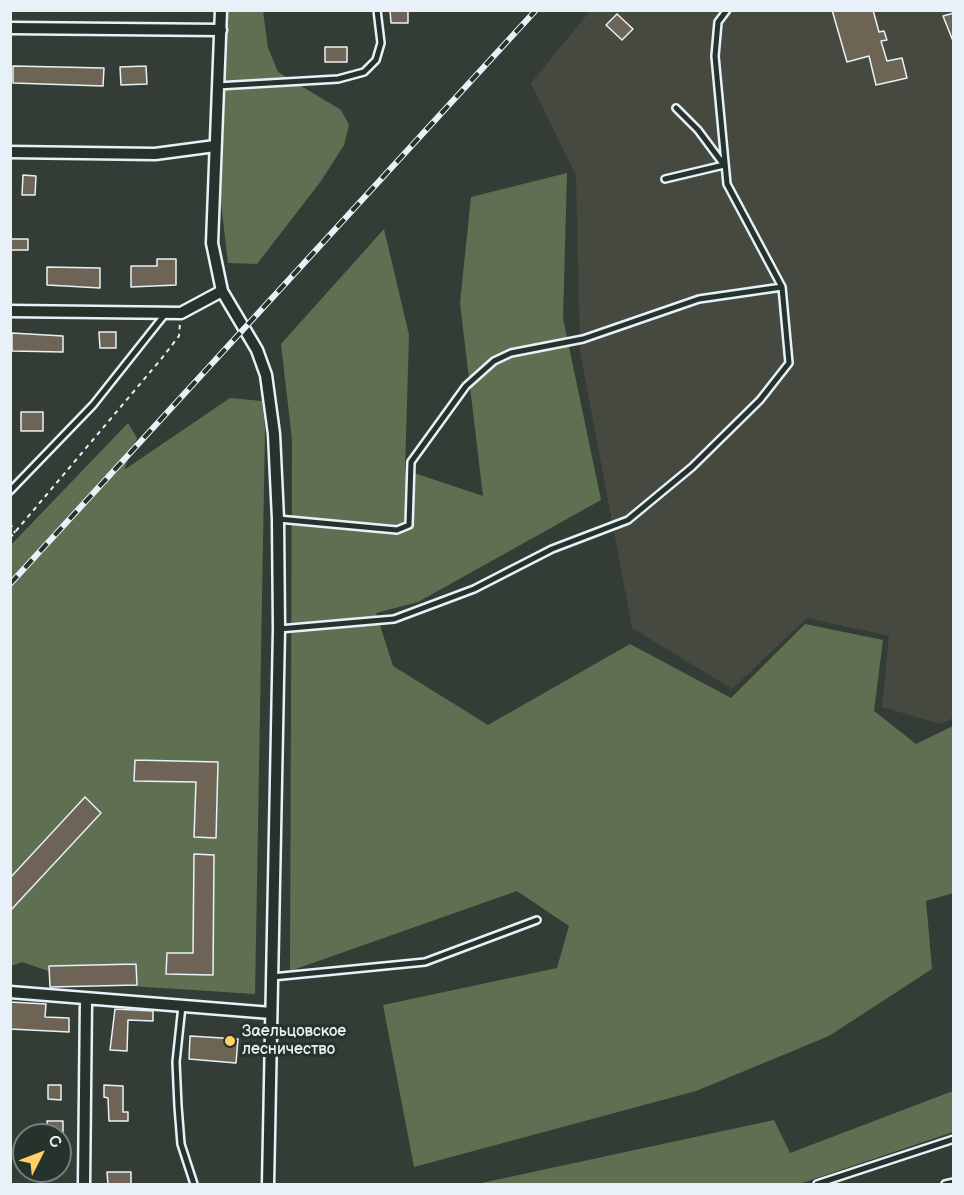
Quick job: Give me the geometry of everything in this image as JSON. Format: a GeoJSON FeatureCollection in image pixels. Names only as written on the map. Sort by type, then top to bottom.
{"type":"FeatureCollection","features":[{"type":"Feature","properties":{"kind":"street"},"geometry":{"type":"LineString","coordinates":[[221,10],[212,243],[222,291],[257,350],[266,375],[274,434],[278,519],[279,629],[268,1185]]}},
{"type":"Feature","properties":{"kind":"street"},"geometry":{"type":"LineString","coordinates":[[10,28],[221,30]]}},
{"type":"Feature","properties":{"kind":"street"},"geometry":{"type":"LineString","coordinates":[[10,152],[155,154],[215,146]]}},
{"type":"Feature","properties":{"kind":"street"},"geometry":{"type":"LineString","coordinates":[[10,311],[181,313],[222,291]]}},
{"type":"Feature","properties":{"kind":"street"},"geometry":{"type":"LineString","coordinates":[[10,992],[271,1013]]}},
{"type":"Feature","properties":{"kind":"street"},"geometry":{"type":"LineString","coordinates":[[84,1185],[87,999]]}},
{"type":"Feature","properties":{"kind":"lane"},"geometry":{"type":"LineString","coordinates":[[217,86],[338,79],[364,72],[376,60],[381,43],[377,10]]}},
{"type":"Feature","properties":{"kind":"lane"},"geometry":{"type":"LineString","coordinates":[[279,629],[394,619],[474,589],[552,549],[628,520],[692,467],[760,400],[789,363],[782,287],[727,184],[715,56],[718,22],[727,10]]}},
{"type":"Feature","properties":{"kind":"lane"},"geometry":{"type":"LineString","coordinates":[[676,108],[698,130],[724,165]]}},
{"type":"Feature","properties":{"kind":"lane"},"geometry":{"type":"LineString","coordinates":[[665,179],[724,165]]}},
{"type":"Feature","properties":{"kind":"lane"},"geometry":{"type":"LineString","coordinates":[[278,519],[397,530],[409,525],[411,462],[466,386],[494,361],[512,353],[583,339],[699,299],[782,287]]}},
{"type":"Feature","properties":{"kind":"lane"},"geometry":{"type":"LineString","coordinates":[[10,491],[93,405],[166,313]]}},
{"type":"Feature","properties":{"kind":"lane"},"geometry":{"type":"LineString","coordinates":[[272,977],[425,962],[537,920]]}},
{"type":"Feature","properties":{"kind":"lane"},"geometry":{"type":"LineString","coordinates":[[182,1006],[176,1062],[178,1106],[181,1144],[194,1185]]}},
{"type":"Feature","properties":{"kind":"lane"},"geometry":{"type":"LineString","coordinates":[[816,1185],[954,1138]]}},
{"type":"Feature","properties":{"kind":"lane"},"geometry":{"type":"LineString","coordinates":[[945,1185],[954,1182]]}},
{"type":"Feature","properties":{"kind":"path"},"geometry":{"type":"LineString","coordinates":[[10,538],[168,351],[179,336],[181,313]]}},
{"type":"Feature","properties":{"kind":"path"},"geometry":{"type":"LineString","coordinates":[[10,523],[15,533]]}},
{"type":"Feature","properties":{"kind":"shaded area"},"geometry":{"type":"Polygon","coordinates":[[[590,11],[953,11],[953,718],[941,724],[882,707],[889,636],[807,618],[732,689],[632,628],[580,351],[576,176],[531,83],[590,11]]]}},
{"type":"Feature","properties":{"kind":"green space"},"geometry":{"type":"Polygon","coordinates":[[[226,11],[263,11],[268,48],[278,72],[341,110],[349,125],[344,145],[321,181],[257,264],[228,263],[221,203],[226,11]]]}},
{"type":"Feature","properties":{"kind":"green space"},"geometry":{"type":"Polygon","coordinates":[[[567,173],[563,318],[601,500],[418,602],[376,613],[393,666],[488,725],[630,644],[731,698],[805,624],[883,640],[874,711],[916,744],[953,726],[953,893],[926,901],[932,969],[829,1036],[696,1091],[414,1167],[383,1005],[557,968],[569,926],[517,891],[290,971],[292,439],[281,344],[384,229],[409,335],[405,470],[483,496],[460,303],[471,197],[567,173]]]}},
{"type":"Feature","properties":{"kind":"green space"},"geometry":{"type":"Polygon","coordinates":[[[230,398],[262,401],[265,429],[255,994],[84,983],[22,962],[11,966],[10,546],[128,423],[137,438],[124,470],[230,398]]]}},
{"type":"Feature","properties":{"kind":"green space"},"geometry":{"type":"Polygon","coordinates":[[[953,1091],[953,1132],[799,1184],[477,1184],[774,1120],[790,1153],[953,1091]]]}},
{"type":"Feature","properties":{"kind":"building"},"geometry":{"type":"Polygon","coordinates":[[[390,10],[408,10],[408,23],[391,23],[390,10]]]}},
{"type":"Feature","properties":{"kind":"building"},"geometry":{"type":"Polygon","coordinates":[[[832,10],[873,10],[879,32],[884,31],[887,40],[881,41],[887,61],[902,58],[907,78],[876,85],[869,56],[847,62],[832,10]]]}},
{"type":"Feature","properties":{"kind":"building"},"geometry":{"type":"Polygon","coordinates":[[[954,13],[954,41],[953,41],[943,16],[954,13]]]}},
{"type":"Feature","properties":{"kind":"building"},"geometry":{"type":"Polygon","coordinates":[[[617,14],[633,29],[622,40],[606,25],[617,14]]]}},
{"type":"Feature","properties":{"kind":"building"},"geometry":{"type":"Polygon","coordinates":[[[325,47],[347,47],[347,62],[325,62],[325,47]]]}},
{"type":"Feature","properties":{"kind":"building"},"geometry":{"type":"Polygon","coordinates":[[[13,66],[104,68],[103,86],[13,83],[13,66]]]}},
{"type":"Feature","properties":{"kind":"building"},"geometry":{"type":"Polygon","coordinates":[[[146,66],[147,84],[121,85],[120,67],[146,66]]]}},
{"type":"Feature","properties":{"kind":"building"},"geometry":{"type":"Polygon","coordinates":[[[23,175],[36,176],[35,195],[22,195],[23,175]]]}},
{"type":"Feature","properties":{"kind":"building"},"geometry":{"type":"Polygon","coordinates":[[[11,239],[28,239],[28,250],[11,250],[11,239]]]}},
{"type":"Feature","properties":{"kind":"building"},"geometry":{"type":"Polygon","coordinates":[[[157,259],[176,259],[176,285],[131,287],[131,266],[157,266],[157,259]]]}},
{"type":"Feature","properties":{"kind":"building"},"geometry":{"type":"Polygon","coordinates":[[[47,267],[100,268],[100,288],[47,285],[47,267]]]}},
{"type":"Feature","properties":{"kind":"building"},"geometry":{"type":"Polygon","coordinates":[[[99,332],[116,332],[116,348],[100,348],[99,332]]]}},
{"type":"Feature","properties":{"kind":"building"},"geometry":{"type":"Polygon","coordinates":[[[12,333],[63,336],[63,352],[12,351],[12,333]]]}},
{"type":"Feature","properties":{"kind":"building"},"geometry":{"type":"Polygon","coordinates":[[[21,412],[43,412],[43,431],[21,431],[21,412]]]}},
{"type":"Feature","properties":{"kind":"building"},"geometry":{"type":"Polygon","coordinates":[[[135,760],[218,762],[216,838],[194,837],[196,782],[134,781],[135,760]]]}},
{"type":"Feature","properties":{"kind":"building"},"geometry":{"type":"Polygon","coordinates":[[[85,797],[101,813],[10,911],[10,878],[85,797]]]}},
{"type":"Feature","properties":{"kind":"building"},"geometry":{"type":"Polygon","coordinates":[[[194,854],[214,855],[213,975],[166,974],[167,953],[193,953],[194,854]]]}},
{"type":"Feature","properties":{"kind":"building"},"geometry":{"type":"Polygon","coordinates":[[[136,964],[137,985],[50,987],[49,966],[136,964]]]}},
{"type":"Feature","properties":{"kind":"building"},"geometry":{"type":"Polygon","coordinates":[[[10,1002],[46,1004],[45,1017],[69,1018],[69,1032],[10,1029],[10,1002]]]}},
{"type":"Feature","properties":{"kind":"building"},"geometry":{"type":"Polygon","coordinates":[[[115,1009],[153,1011],[153,1021],[128,1020],[127,1051],[110,1050],[115,1009]]]}},
{"type":"Feature","properties":{"kind":"building"},"geometry":{"type":"Polygon","coordinates":[[[190,1036],[238,1039],[236,1063],[189,1059],[190,1036]]]}},
{"type":"Feature","properties":{"kind":"building"},"geometry":{"type":"Polygon","coordinates":[[[48,1085],[61,1085],[61,1100],[48,1099],[48,1085]]]}},
{"type":"Feature","properties":{"kind":"building"},"geometry":{"type":"Polygon","coordinates":[[[104,1085],[123,1086],[123,1112],[128,1112],[128,1121],[109,1121],[108,1098],[104,1097],[104,1085]]]}},
{"type":"Feature","properties":{"kind":"building"},"geometry":{"type":"Polygon","coordinates":[[[47,1121],[63,1121],[63,1123],[47,1123],[47,1121]]]}},
{"type":"Feature","properties":{"kind":"building"},"geometry":{"type":"Polygon","coordinates":[[[107,1172],[131,1172],[131,1185],[108,1185],[107,1172]]]}},
{"type":"Feature","properties":{"kind":"railway"},"geometry":{"type":"LineString","coordinates":[[10,584],[536,10]]}},
{"type":"Feature","properties":{"kind":"place","name":"Заельцовское лесничество"},"geometry":{"type":"Point","coordinates":[230,1041]}}]}
